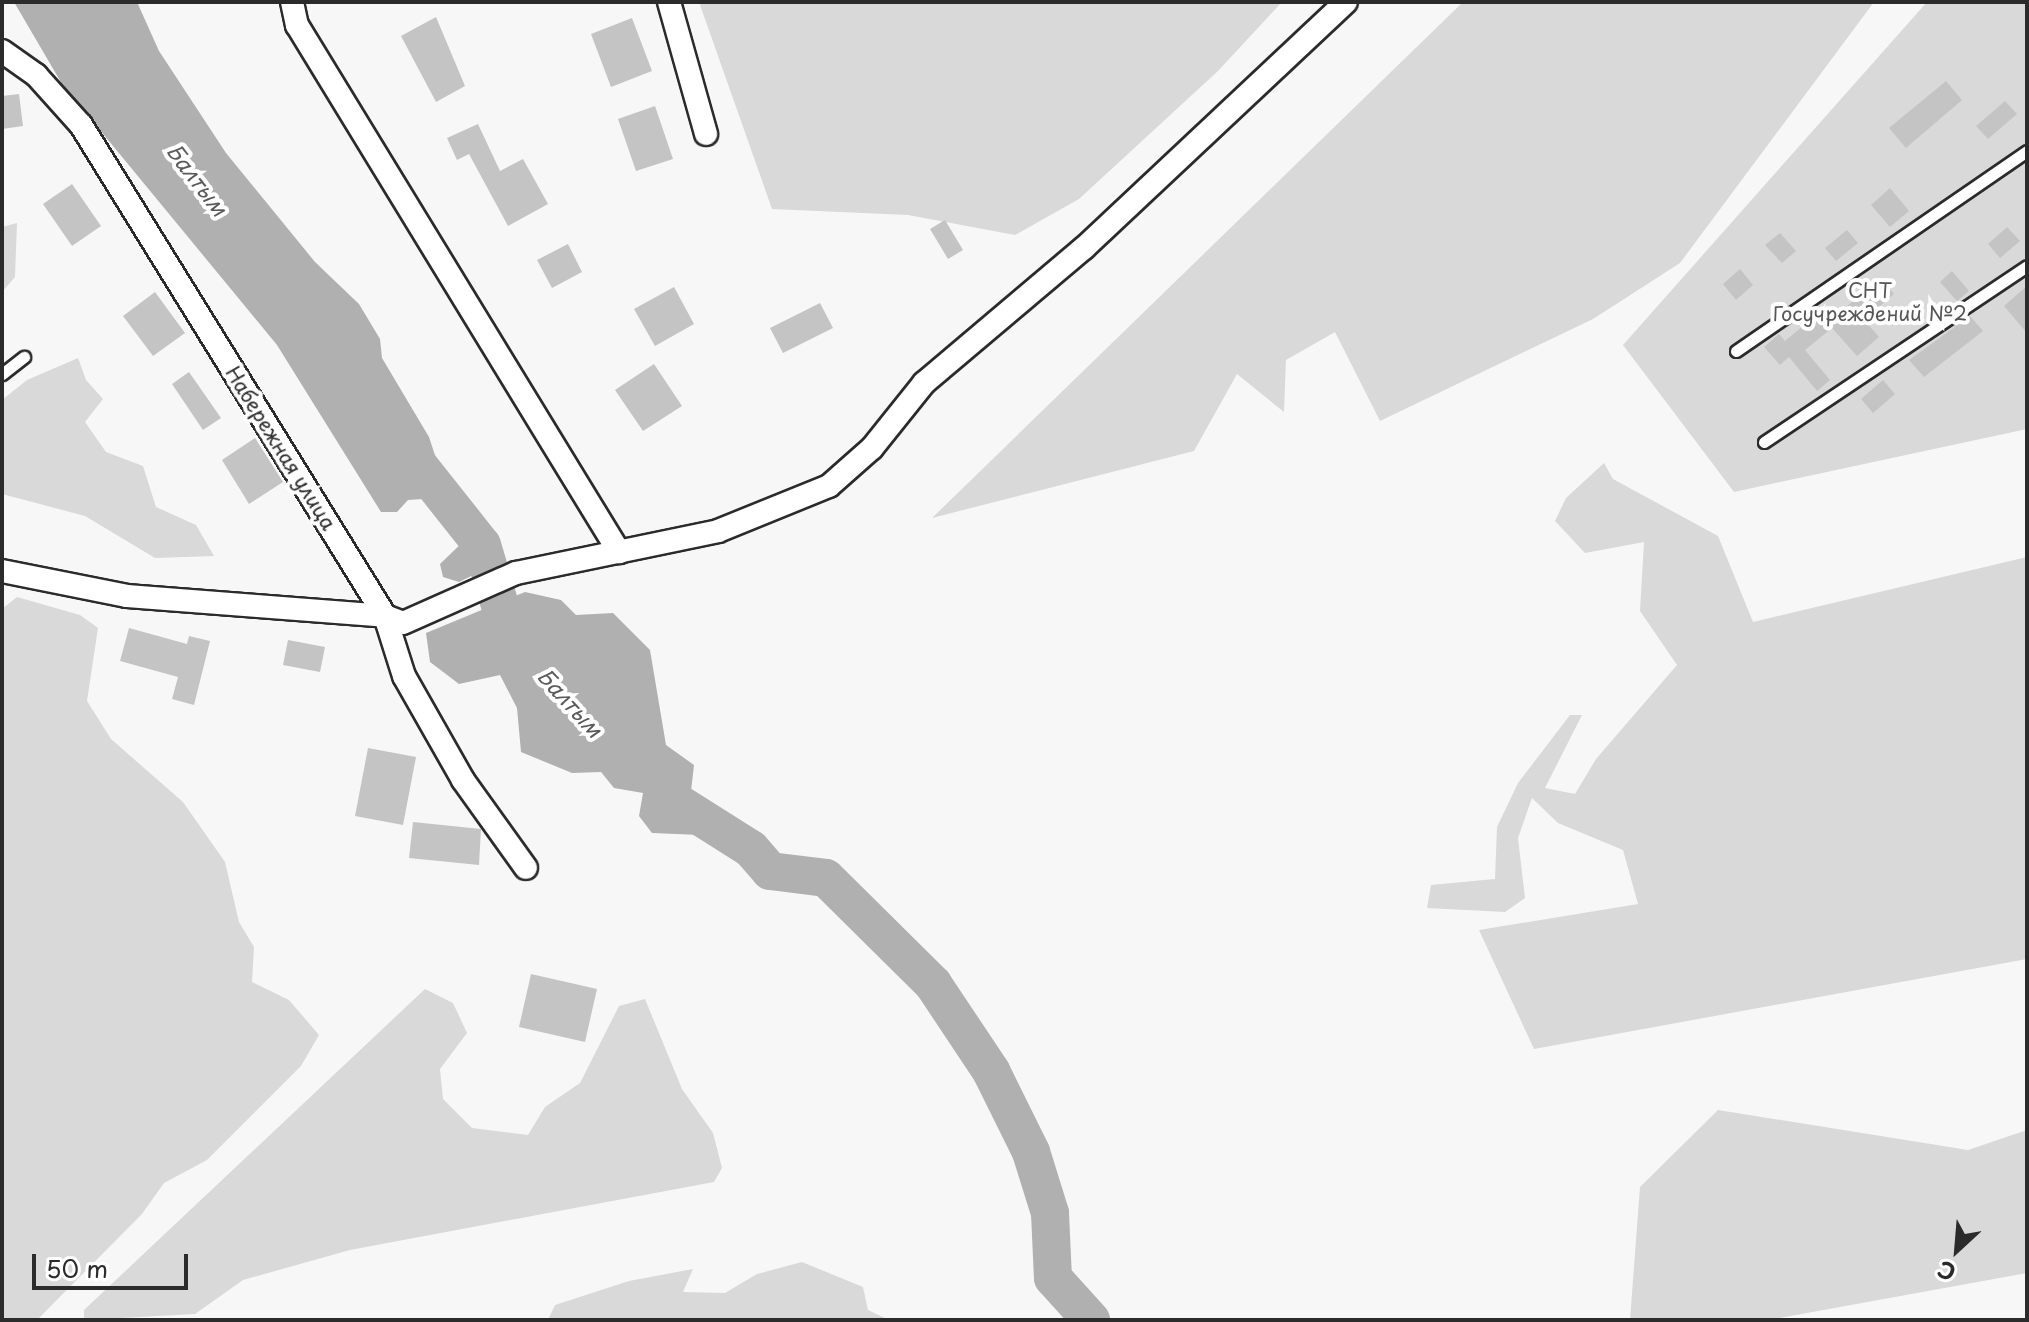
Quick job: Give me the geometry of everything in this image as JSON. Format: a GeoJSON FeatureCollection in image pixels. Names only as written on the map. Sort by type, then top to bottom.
{"type":"FeatureCollection","features":[{"type":"Feature","properties":{"kind":"street"},"geometry":{"type":"LineString","coordinates":[[292,2],[297,25],[619,552]]}},
{"type":"Feature","properties":{"kind":"street"},"geometry":{"type":"LineString","coordinates":[[669,2],[706,134]]}},
{"type":"Feature","properties":{"kind":"street"},"geometry":{"type":"LineString","coordinates":[[2,571],[127,596],[385,616],[403,623],[516,573],[718,531],[829,486],[872,448],[924,383],[1084,248],[1346,2]]}},
{"type":"Feature","properties":{"kind":"street","name":"Набережная улица"},"geometry":{"type":"LineString","coordinates":[[2,51],[36,75],[81,125],[385,616],[404,676],[455,767],[526,868]]}},
{"type":"Feature","properties":{"kind":"lane"},"geometry":{"type":"LineString","coordinates":[[1736,351],[2027,151]]}},
{"type":"Feature","properties":{"kind":"lane"},"geometry":{"type":"LineString","coordinates":[[1764,442],[2027,266]]}},
{"type":"Feature","properties":{"kind":"lane"},"geometry":{"type":"LineString","coordinates":[[2,374],[24,357]]}},
{"type":"Feature","properties":{"kind":"green space"},"geometry":{"type":"Polygon","coordinates":[[[699,2],[1282,2],[1218,71],[1079,199],[1015,235],[908,215],[772,209],[699,2]]]}},
{"type":"Feature","properties":{"kind":"green space"},"geometry":{"type":"Polygon","coordinates":[[[1463,2],[1874,2],[1680,263],[1593,319],[1380,421],[1335,332],[1286,360],[1284,412],[1237,374],[1194,451],[932,518],[1463,2]]]}},
{"type":"Feature","properties":{"kind":"green space","name":"СНТ Госучреждений №2"},"geometry":{"type":"Polygon","coordinates":[[[1927,2],[2027,2],[2027,429],[1734,492],[1623,345],[1927,2]]]}},
{"type":"Feature","properties":{"kind":"green space"},"geometry":{"type":"Polygon","coordinates":[[[17,223],[15,277],[2,292],[2,227],[17,223]]]}},
{"type":"Feature","properties":{"kind":"green space"},"geometry":{"type":"Polygon","coordinates":[[[78,358],[86,380],[103,399],[85,422],[106,452],[143,466],[156,507],[196,525],[214,556],[155,558],[85,516],[2,494],[2,400],[27,380],[78,358]]]}},
{"type":"Feature","properties":{"kind":"green space"},"geometry":{"type":"Polygon","coordinates":[[[1604,463],[1613,479],[1718,536],[1753,622],[2027,557],[2027,959],[1534,1049],[1479,930],[1638,904],[1623,850],[1558,823],[1532,798],[1518,838],[1525,898],[1505,912],[1427,908],[1431,885],[1495,879],[1497,827],[1518,783],[1570,715],[1582,715],[1545,788],[1575,794],[1596,759],[1677,665],[1640,611],[1644,542],[1585,553],[1555,521],[1566,498],[1604,463]]]}},
{"type":"Feature","properties":{"kind":"green space"},"geometry":{"type":"Polygon","coordinates":[[[17,597],[80,615],[98,628],[87,701],[111,739],[183,802],[225,862],[239,922],[254,947],[252,982],[289,1000],[319,1035],[301,1066],[207,1160],[164,1183],[142,1214],[37,1320],[2,1320],[2,609],[17,597]]]}},
{"type":"Feature","properties":{"kind":"green space"},"geometry":{"type":"Polygon","coordinates":[[[425,989],[453,1003],[467,1033],[440,1069],[443,1099],[472,1128],[528,1135],[545,1107],[580,1083],[619,1006],[645,999],[682,1089],[713,1133],[722,1168],[714,1182],[350,1250],[243,1280],[195,1314],[84,1320],[84,1310],[425,989]]]}},
{"type":"Feature","properties":{"kind":"green space"},"geometry":{"type":"Polygon","coordinates":[[[1718,1110],[1968,1150],[2027,1130],[2027,1273],[1768,1320],[1630,1320],[1640,1187],[1718,1110]]]}},
{"type":"Feature","properties":{"kind":"green space"},"geometry":{"type":"Polygon","coordinates":[[[802,1262],[863,1287],[868,1310],[889,1320],[548,1320],[555,1305],[629,1281],[693,1269],[683,1292],[725,1293],[757,1274],[802,1262]]]}},
{"type":"Feature","properties":{"kind":"water"},"geometry":{"type":"Polygon","coordinates":[[[14,2],[137,2],[159,51],[226,153],[315,262],[359,304],[380,339],[382,358],[429,437],[446,489],[438,498],[408,500],[397,512],[381,512],[277,345],[62,84],[14,2]]]}},
{"type":"Feature","properties":{"kind":"water"},"geometry":{"type":"Polygon","coordinates":[[[469,536],[486,536],[494,557],[486,569],[459,582],[443,577],[440,564],[469,536]]]}},
{"type":"Feature","properties":{"kind":"water"},"geometry":{"type":"Polygon","coordinates":[[[525,592],[561,600],[576,615],[613,613],[650,650],[666,745],[694,765],[690,800],[727,816],[725,836],[652,833],[639,816],[643,793],[614,788],[601,772],[572,773],[521,752],[517,708],[500,675],[459,684],[430,662],[426,633],[525,592]]]}},
{"type":"Feature","properties":{"kind":"building"},"geometry":{"type":"Polygon","coordinates":[[[436,17],[465,86],[436,102],[401,36],[436,17]]]}},
{"type":"Feature","properties":{"kind":"building"},"geometry":{"type":"Polygon","coordinates":[[[632,18],[652,71],[611,87],[591,34],[632,18]]]}},
{"type":"Feature","properties":{"kind":"building"},"geometry":{"type":"Polygon","coordinates":[[[1946,81],[1962,100],[1906,148],[1889,128],[1946,81]]]}},
{"type":"Feature","properties":{"kind":"building"},"geometry":{"type":"Polygon","coordinates":[[[19,94],[23,126],[2,129],[2,96],[19,94]]]}},
{"type":"Feature","properties":{"kind":"building"},"geometry":{"type":"Polygon","coordinates":[[[2005,101],[2017,114],[1988,139],[1976,126],[2005,101]]]}},
{"type":"Feature","properties":{"kind":"building"},"geometry":{"type":"Polygon","coordinates":[[[655,106],[673,159],[636,171],[618,119],[655,106]]]}},
{"type":"Feature","properties":{"kind":"building"},"geometry":{"type":"Polygon","coordinates":[[[478,124],[500,171],[523,159],[548,204],[508,226],[469,154],[457,160],[447,138],[478,124]]]}},
{"type":"Feature","properties":{"kind":"building"},"geometry":{"type":"Polygon","coordinates":[[[72,184],[101,226],[72,246],[43,204],[72,184]]]}},
{"type":"Feature","properties":{"kind":"building"},"geometry":{"type":"Polygon","coordinates":[[[1890,188],[1909,211],[1890,227],[1871,205],[1890,188]]]}},
{"type":"Feature","properties":{"kind":"building"},"geometry":{"type":"Polygon","coordinates":[[[945,220],[963,250],[948,259],[930,229],[945,220]]]}},
{"type":"Feature","properties":{"kind":"building"},"geometry":{"type":"Polygon","coordinates":[[[2007,227],[2020,241],[2000,258],[1988,244],[2007,227]]]}},
{"type":"Feature","properties":{"kind":"building"},"geometry":{"type":"Polygon","coordinates":[[[1847,230],[1858,243],[1836,261],[1825,248],[1847,230]]]}},
{"type":"Feature","properties":{"kind":"building"},"geometry":{"type":"Polygon","coordinates":[[[1780,233],[1796,251],[1782,263],[1765,245],[1780,233]]]}},
{"type":"Feature","properties":{"kind":"building"},"geometry":{"type":"Polygon","coordinates":[[[568,244],[582,272],[552,288],[537,260],[568,244]]]}},
{"type":"Feature","properties":{"kind":"building"},"geometry":{"type":"Polygon","coordinates":[[[1740,269],[1753,285],[1736,300],[1723,284],[1740,269]]]}},
{"type":"Feature","properties":{"kind":"building"},"geometry":{"type":"Polygon","coordinates":[[[1952,271],[1969,291],[1957,301],[1940,282],[1952,271]]]}},
{"type":"Feature","properties":{"kind":"building"},"geometry":{"type":"Polygon","coordinates":[[[1880,278],[1894,294],[1864,320],[1879,337],[1857,356],[1832,328],[1805,350],[1830,380],[1817,391],[1789,357],[1780,365],[1764,347],[1779,334],[1785,341],[1823,309],[1832,319],[1880,278]]]}},
{"type":"Feature","properties":{"kind":"building"},"geometry":{"type":"Polygon","coordinates":[[[2027,286],[2027,333],[2004,306],[2027,286]]]}},
{"type":"Feature","properties":{"kind":"building"},"geometry":{"type":"Polygon","coordinates":[[[674,287],[694,324],[655,346],[634,309],[674,287]]]}},
{"type":"Feature","properties":{"kind":"building"},"geometry":{"type":"Polygon","coordinates":[[[155,292],[185,333],[153,356],[123,316],[155,292]]]}},
{"type":"Feature","properties":{"kind":"building"},"geometry":{"type":"Polygon","coordinates":[[[820,303],[833,328],[783,353],[770,328],[820,303]]]}},
{"type":"Feature","properties":{"kind":"building"},"geometry":{"type":"Polygon","coordinates":[[[1970,316],[1983,331],[1924,377],[1909,360],[1970,316]]]}},
{"type":"Feature","properties":{"kind":"building"},"geometry":{"type":"Polygon","coordinates":[[[654,364],[682,406],[643,431],[615,390],[654,364]]]}},
{"type":"Feature","properties":{"kind":"building"},"geometry":{"type":"Polygon","coordinates":[[[189,372],[221,418],[203,430],[172,384],[189,372]]]}},
{"type":"Feature","properties":{"kind":"building"},"geometry":{"type":"Polygon","coordinates":[[[1883,380],[1895,394],[1873,413],[1861,399],[1883,380]]]}},
{"type":"Feature","properties":{"kind":"building"},"geometry":{"type":"Polygon","coordinates":[[[255,438],[283,482],[249,504],[222,460],[255,438]]]}},
{"type":"Feature","properties":{"kind":"building"},"geometry":{"type":"Polygon","coordinates":[[[129,628],[187,644],[189,636],[210,641],[194,705],[172,699],[178,677],[120,661],[129,628]]]}},
{"type":"Feature","properties":{"kind":"building"},"geometry":{"type":"Polygon","coordinates":[[[288,640],[325,647],[320,672],[283,665],[288,640]]]}},
{"type":"Feature","properties":{"kind":"building"},"geometry":{"type":"Polygon","coordinates":[[[368,748],[416,757],[403,825],[355,816],[368,748]]]}},
{"type":"Feature","properties":{"kind":"building"},"geometry":{"type":"Polygon","coordinates":[[[413,822],[481,829],[479,865],[409,858],[413,822]]]}},
{"type":"Feature","properties":{"kind":"building"},"geometry":{"type":"Polygon","coordinates":[[[531,974],[597,989],[585,1042],[519,1027],[531,974]]]}},
{"type":"Feature","properties":{"kind":"waterway","name":"Балтым"},"geometry":{"type":"LineString","coordinates":[[409,453],[482,545],[504,619],[522,645]]}},
{"type":"Feature","properties":{"kind":"waterway","name":"Балтым"},"geometry":{"type":"LineString","coordinates":[[683,806],[751,849],[770,871],[826,878],[933,984],[991,1071],[1031,1152],[1050,1213],[1053,1278],[1091,1320]]}}]}
